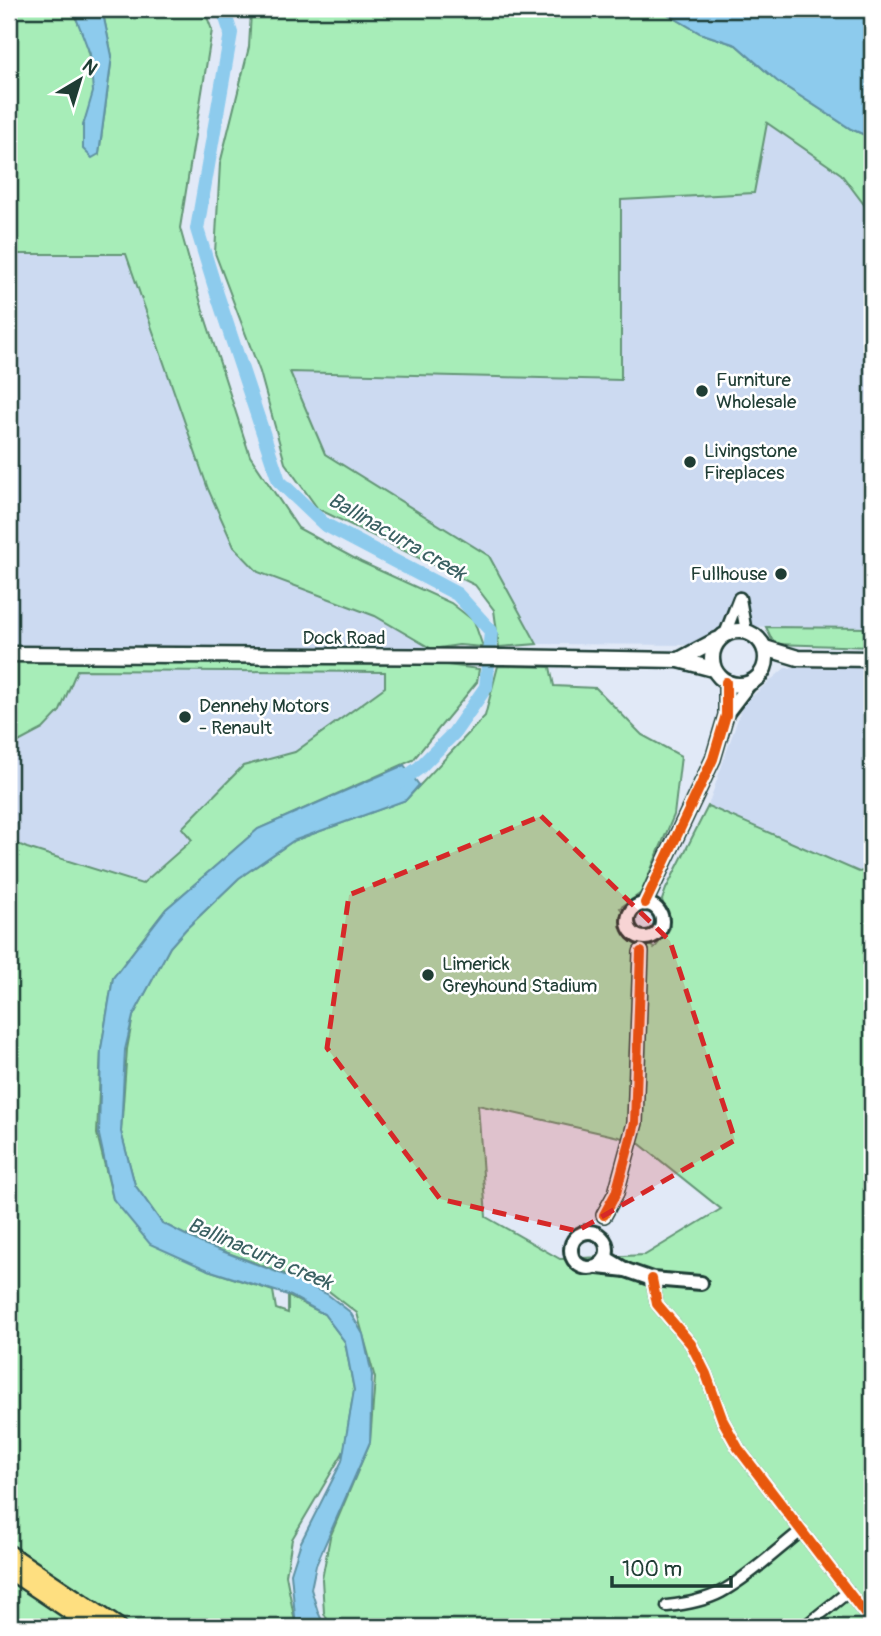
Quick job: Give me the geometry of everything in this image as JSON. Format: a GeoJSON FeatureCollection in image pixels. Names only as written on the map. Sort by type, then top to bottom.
{"type":"FeatureCollection","features":[{"type":"Feature","properties":{"kind":"highway"},"geometry":{"type":"LineString","coordinates":[[9,1554],[118,1627]]}},
{"type":"Feature","properties":{"kind":"highway"},"geometry":{"type":"LineString","coordinates":[[9,1570],[94,1627]]}},
{"type":"Feature","properties":{"kind":"main road"},"geometry":{"type":"LineString","coordinates":[[735,631],[746,632],[757,638],[765,648],[766,657],[765,667],[759,677],[749,684],[737,685],[718,677],[713,669],[711,654],[721,637],[735,631]]}},
{"type":"Feature","properties":{"kind":"main road","name":"Dock Road"},"geometry":{"type":"LineString","coordinates":[[679,660],[721,637]]}},
{"type":"Feature","properties":{"kind":"main road"},"geometry":{"type":"LineString","coordinates":[[765,648],[798,658]]}},
{"type":"Feature","properties":{"kind":"main road","name":"Dock Road"},"geometry":{"type":"LineString","coordinates":[[9,654],[679,660],[713,669]]}},
{"type":"Feature","properties":{"kind":"main road"},"geometry":{"type":"LineString","coordinates":[[765,667],[798,658],[872,659]]}},
{"type":"Feature","properties":{"kind":"street"},"geometry":{"type":"LineString","coordinates":[[721,637],[739,598],[746,632]]}},
{"type":"Feature","properties":{"kind":"street"},"geometry":{"type":"LineString","coordinates":[[651,906],[655,885],[670,847],[713,759],[726,715],[726,682]]}},
{"type":"Feature","properties":{"kind":"street"},"geometry":{"type":"LineString","coordinates":[[726,715],[749,684]]}},
{"type":"Feature","properties":{"kind":"street"},"geometry":{"type":"LineString","coordinates":[[600,1236],[604,1215],[616,1192],[635,1123],[641,952],[630,928],[629,916],[634,907],[651,906],[662,916],[662,923],[660,930],[641,952]]}},
{"type":"Feature","properties":{"kind":"street"},"geometry":{"type":"LineString","coordinates":[[635,934],[645,938],[655,935]]}},
{"type":"Feature","properties":{"kind":"street"},"geometry":{"type":"LineString","coordinates":[[586,1232],[600,1236],[607,1246],[602,1262],[592,1269],[577,1264],[570,1250],[573,1241],[604,1215]]}},
{"type":"Feature","properties":{"kind":"street"},"geometry":{"type":"LineString","coordinates":[[602,1262],[652,1279],[702,1283]]}},
{"type":"Feature","properties":{"kind":"street"},"geometry":{"type":"LineString","coordinates":[[652,1279],[656,1304],[679,1329],[696,1354],[732,1438],[752,1468],[872,1623]]}},
{"type":"Feature","properties":{"kind":"street"},"geometry":{"type":"LineString","coordinates":[[667,1606],[697,1601],[721,1592],[800,1531]]}},
{"type":"Feature","properties":{"kind":"street"},"geometry":{"type":"LineString","coordinates":[[804,1627],[848,1592]]}},
{"type":"Feature","properties":{"kind":"highlighted area"},"geometry":{"type":"Polygon","coordinates":[[[541,816],[670,941],[735,1140],[577,1231],[440,1199],[327,1048],[349,895],[541,816]]]}},
{"type":"Feature","properties":{"kind":"shaded area"},"geometry":{"type":"Polygon","coordinates":[[[766,123],[841,174],[872,215],[872,628],[722,626],[698,645],[537,644],[489,556],[325,454],[290,372],[621,380],[621,199],[754,193],[766,123]]]}},
{"type":"Feature","properties":{"kind":"shaded area"},"geometry":{"type":"Polygon","coordinates":[[[9,254],[126,254],[208,489],[258,572],[375,616],[432,649],[9,646],[9,254]]]}},
{"type":"Feature","properties":{"kind":"shaded area"},"geometry":{"type":"Polygon","coordinates":[[[785,668],[872,668],[872,869],[859,872],[708,806],[743,704],[785,668]]]}},
{"type":"Feature","properties":{"kind":"shaded area"},"geometry":{"type":"Polygon","coordinates":[[[77,670],[385,672],[385,686],[295,752],[243,766],[182,829],[193,840],[142,884],[9,840],[9,747],[43,729],[60,711],[77,670]]]}},
{"type":"Feature","properties":{"kind":"green space"},"geometry":{"type":"Polygon","coordinates":[[[9,9],[69,9],[75,16],[91,62],[94,85],[83,126],[99,154],[112,56],[102,9],[204,9],[212,30],[180,228],[204,314],[250,456],[298,528],[361,562],[451,603],[474,621],[483,647],[459,645],[432,649],[375,616],[258,572],[234,547],[208,489],[126,254],[9,254],[9,9]]]}},
{"type":"Feature","properties":{"kind":"green space"},"geometry":{"type":"Polygon","coordinates":[[[249,9],[659,9],[700,33],[736,45],[777,81],[851,129],[872,138],[872,215],[841,174],[767,123],[754,193],[621,200],[621,380],[290,372],[325,454],[489,556],[537,644],[499,647],[494,610],[475,585],[318,509],[285,463],[260,372],[215,253],[220,164],[249,47],[249,9]]]}},
{"type":"Feature","properties":{"kind":"green space"},"geometry":{"type":"Polygon","coordinates":[[[766,627],[872,628],[872,647],[774,644],[766,627]]]}},
{"type":"Feature","properties":{"kind":"green space"},"geometry":{"type":"Polygon","coordinates":[[[9,662],[447,665],[479,669],[477,682],[413,760],[258,829],[166,909],[113,978],[101,1049],[97,1134],[113,1199],[208,1270],[273,1291],[276,1309],[288,1313],[288,1296],[324,1314],[345,1342],[354,1390],[344,1451],[292,1539],[286,1575],[296,1627],[131,1627],[9,1545],[9,840],[142,884],[192,840],[182,828],[243,766],[295,752],[385,687],[385,672],[77,670],[60,711],[43,729],[9,747],[9,662]]]}},
{"type":"Feature","properties":{"kind":"green space"},"geometry":{"type":"Polygon","coordinates":[[[498,666],[550,667],[554,686],[596,688],[642,735],[681,756],[674,815],[641,893],[620,908],[654,949],[670,928],[662,900],[666,889],[708,806],[859,872],[872,869],[872,1627],[331,1627],[324,1613],[322,1579],[330,1537],[370,1442],[375,1378],[357,1313],[326,1289],[201,1243],[162,1223],[135,1185],[121,1132],[127,1049],[133,1016],[170,947],[239,878],[293,841],[406,800],[485,716],[498,666]],[[478,1105],[486,1217],[560,1259],[645,1255],[721,1209],[636,1141],[478,1105]]]}},
{"type":"Feature","properties":{"kind":"green space"},"geometry":{"type":"Polygon","coordinates":[[[9,1579],[82,1627],[33,1627],[9,1612],[9,1579]]]}},
{"type":"Feature","properties":{"kind":"water"},"geometry":{"type":"Polygon","coordinates":[[[69,9],[102,9],[112,56],[99,154],[92,158],[83,149],[83,126],[93,92],[90,54],[75,15],[69,9]]]}},
{"type":"Feature","properties":{"kind":"water"},"geometry":{"type":"Polygon","coordinates":[[[659,9],[872,9],[872,138],[851,129],[777,81],[736,45],[700,33],[659,9]]]}},
{"type":"Feature","properties":{"kind":"water"},"geometry":{"type":"Polygon","coordinates":[[[404,765],[419,785],[406,800],[293,841],[239,878],[186,929],[170,947],[133,1016],[125,1050],[121,1132],[135,1185],[162,1223],[201,1243],[327,1294],[350,1312],[363,1334],[372,1375],[370,1442],[316,1565],[311,1589],[325,1627],[296,1627],[291,1573],[301,1542],[342,1461],[354,1390],[345,1342],[324,1314],[291,1296],[208,1270],[150,1244],[113,1199],[99,1135],[101,1049],[113,978],[166,909],[258,829],[404,765]]]}},
{"type":"Feature","properties":{"kind":"waterway","name":"Ballinacurra creek"},"geometry":{"type":"LineString","coordinates":[[223,9],[231,33],[197,229],[279,481],[324,524],[457,594],[491,631],[486,687],[454,733],[419,768],[395,785]]}},
{"type":"Feature","properties":{"kind":"cycle path"},"geometry":{"type":"LineString","coordinates":[[645,903],[713,759],[726,715],[726,682]]}},
{"type":"Feature","properties":{"kind":"cycle path"},"geometry":{"type":"LineString","coordinates":[[604,1215],[616,1193],[635,1123],[641,952]]}},
{"type":"Feature","properties":{"kind":"cycle path"},"geometry":{"type":"LineString","coordinates":[[652,1279],[657,1304],[691,1344],[706,1374],[723,1421],[738,1448],[872,1623]]}},
{"type":"Feature","properties":{"kind":"place","name":"Furniture Wholesale"},"geometry":{"type":"Point","coordinates":[702,391]}},
{"type":"Feature","properties":{"kind":"place","name":"Livingstone Fireplaces"},"geometry":{"type":"Point","coordinates":[690,462]}},
{"type":"Feature","properties":{"kind":"place","name":"Fullhouse"},"geometry":{"type":"Point","coordinates":[781,574]}},
{"type":"Feature","properties":{"kind":"place","name":"Dennehy Motors - Renault"},"geometry":{"type":"Point","coordinates":[185,717]}},
{"type":"Feature","properties":{"kind":"place","name":"Limerick Greyhound Stadium"},"geometry":{"type":"Point","coordinates":[428,975]}}]}
